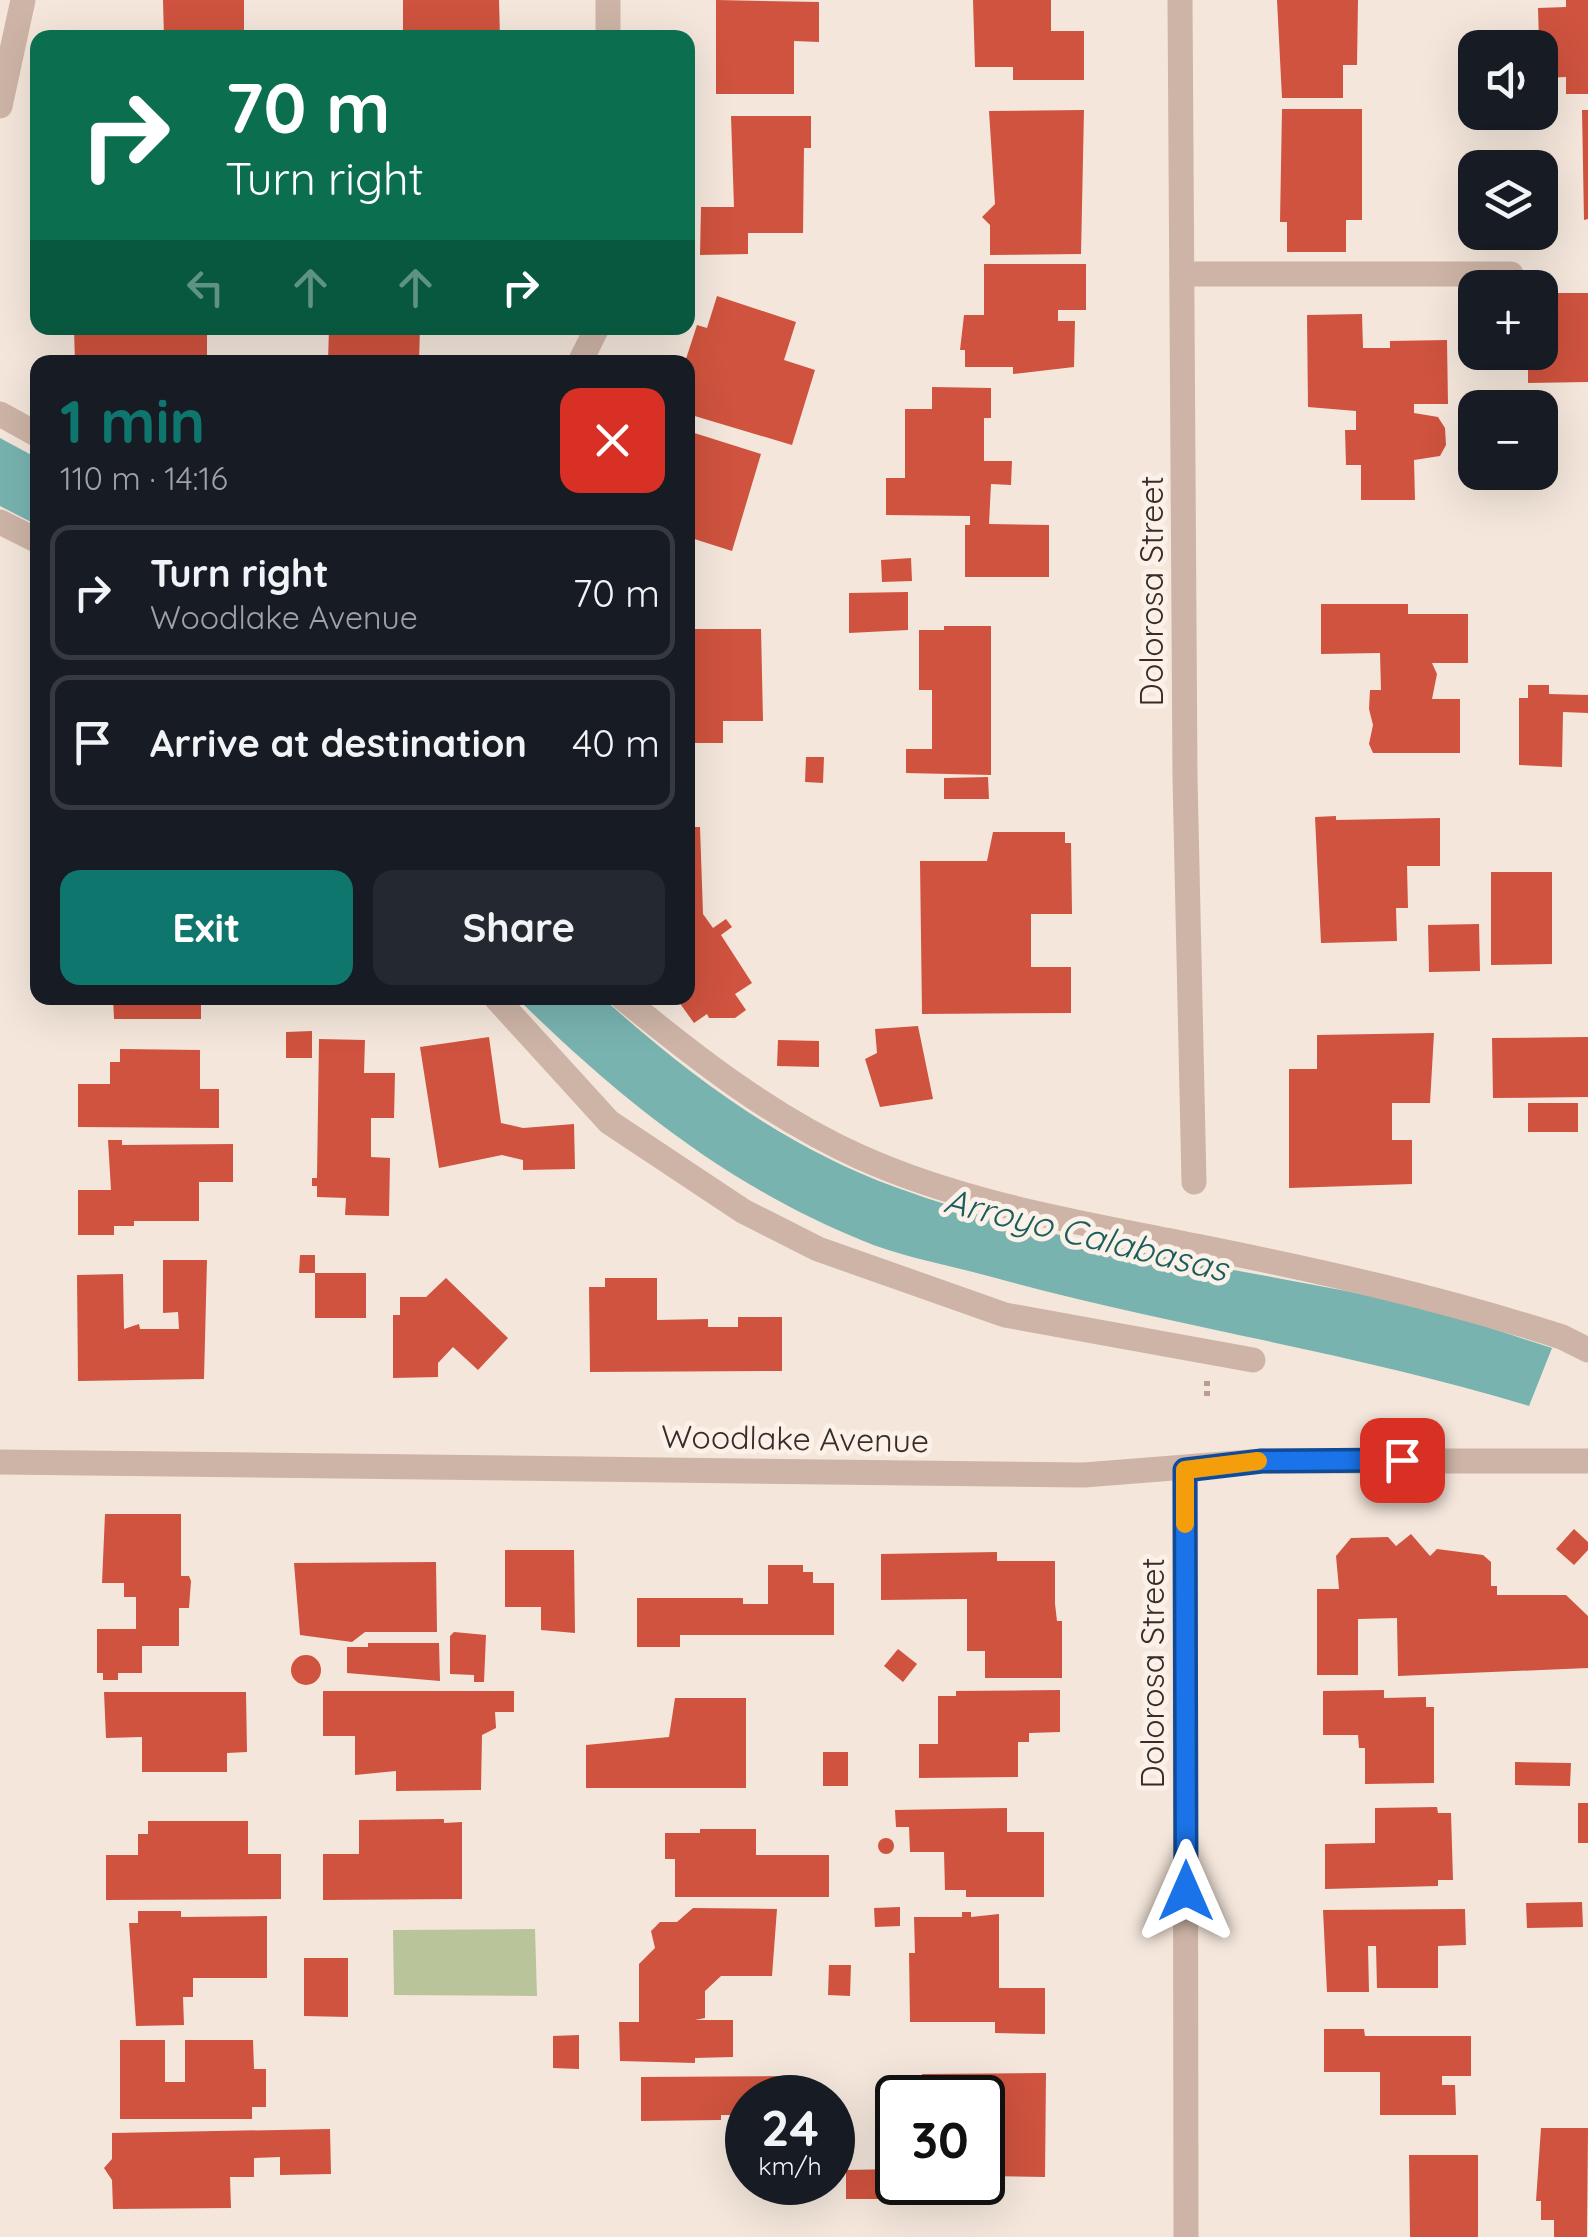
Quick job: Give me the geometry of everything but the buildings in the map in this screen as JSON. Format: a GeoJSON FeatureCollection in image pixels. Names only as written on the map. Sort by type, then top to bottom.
{"type":"FeatureCollection","features":[{"type":"Feature","properties":{"kind":"street"},"geometry":{"type":"LineString","coordinates":[[0,106],[22,0]]}},
{"type":"Feature","properties":{"kind":"street"},"geometry":{"type":"LineString","coordinates":[[608,0],[608,30]]}},
{"type":"Feature","properties":{"kind":"street","name":"Dolorosa Street"},"geometry":{"type":"LineString","coordinates":[[1180,0],[1194,1182]]}},
{"type":"Feature","properties":{"kind":"street"},"geometry":{"type":"LineString","coordinates":[[1182,274],[1458,274]]}},
{"type":"Feature","properties":{"kind":"street"},"geometry":{"type":"LineString","coordinates":[[0,414],[30,431]]}},
{"type":"Feature","properties":{"kind":"street"},"geometry":{"type":"LineString","coordinates":[[0,522],[30,537]]}},
{"type":"Feature","properties":{"kind":"street"},"geometry":{"type":"LineString","coordinates":[[502,1005],[609,1122],[743,1211],[818,1249],[1005,1315],[1253,1360]]}},
{"type":"Feature","properties":{"kind":"street"},"geometry":{"type":"LineString","coordinates":[[630,1005],[696,1059],[784,1116],[859,1157],[928,1184],[1017,1210],[1388,1284],[1562,1336],[1588,1350]]}},
{"type":"Feature","properties":{"kind":"street","name":"Woodlake Avenue"},"geometry":{"type":"LineString","coordinates":[[0,1462],[1084,1475],[1262,1461],[1588,1461]]}},
{"type":"Feature","properties":{"kind":"street","name":"Dolorosa Street"},"geometry":{"type":"LineString","coordinates":[[1185,1470],[1186,2237]]}},
{"type":"Feature","properties":{"kind":"green space"},"geometry":{"type":"Polygon","coordinates":[[[535,1929],[537,1996],[394,1995],[393,1930],[535,1929]]]}},
{"type":"Feature","properties":{"kind":"water"},"geometry":{"type":"Polygon","coordinates":[[[0,438],[30,454],[30,521],[0,506],[0,438]]]}},
{"type":"Feature","properties":{"kind":"water"},"geometry":{"type":"Polygon","coordinates":[[[524,1005],[611,1005],[704,1081],[777,1130],[854,1171],[895,1187],[1022,1226],[1087,1241],[1414,1305],[1552,1348],[1529,1406],[1395,1370],[1059,1294],[876,1246],[812,1218],[720,1166],[635,1104],[524,1005]]]}},
{"type":"Feature","properties":{"kind":"slow traffic"},"geometry":{"type":"LineString","coordinates":[[1185,1524],[1185,1470],[1258,1461]]}},
{"type":"Feature","properties":{"kind":"route"},"geometry":{"type":"LineString","coordinates":[[1186,1891],[1185,1470],[1262,1461],[1402,1460]]}},
{"type":"Feature","properties":{"kind":"water label","name":"Arroyo Calabasas"},"geometry":{"type":"Point","coordinates":[1086,1235]}}]}
